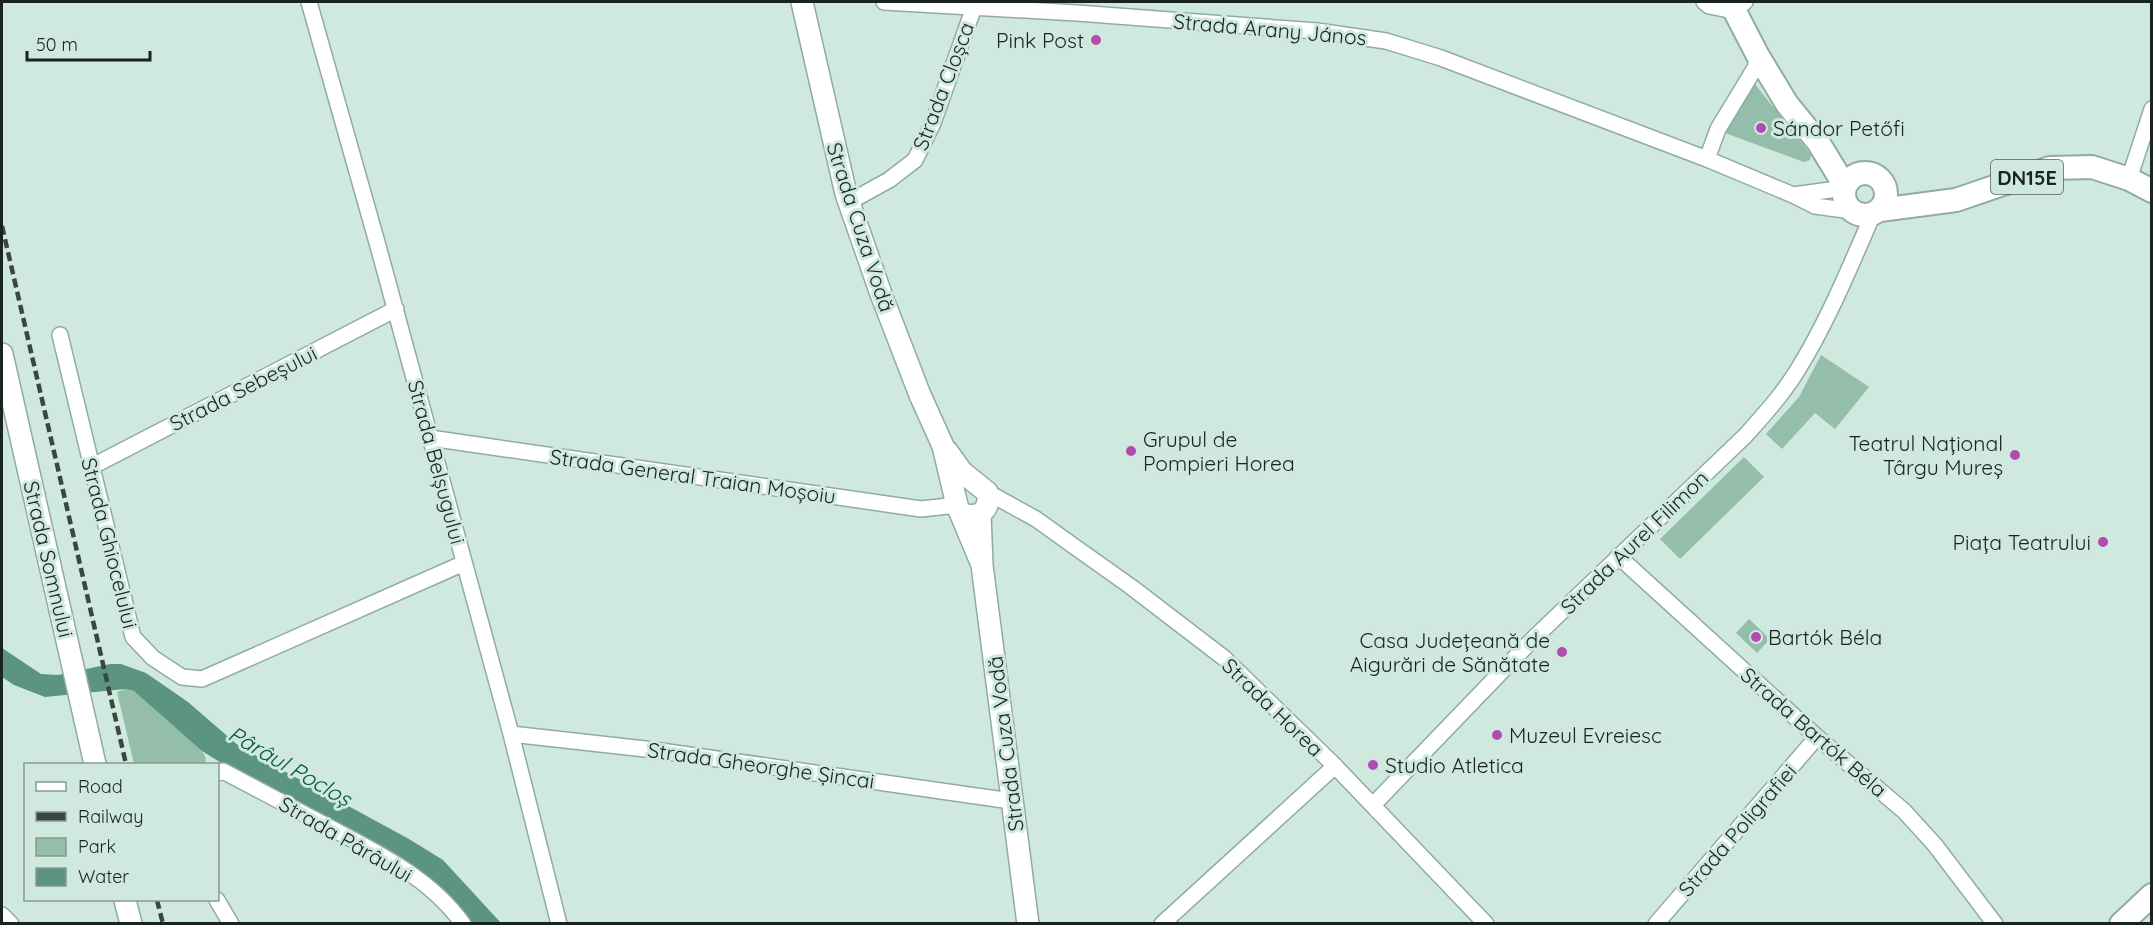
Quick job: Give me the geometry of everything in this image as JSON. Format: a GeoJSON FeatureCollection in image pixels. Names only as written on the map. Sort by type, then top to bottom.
{"type":"FeatureCollection","features":[{"type":"Feature","properties":{"kind":"main road","name":"Strada Cuza Vodă"},"geometry":{"type":"LineString","coordinates":[[802,2],[841,176],[849,202],[881,294],[920,394],[943,446],[972,501],[989,610],[1028,924]]}},
{"type":"Feature","properties":{"kind":"main road"},"geometry":{"type":"LineString","coordinates":[[1736,5],[1758,56],[1787,104],[1818,142],[1845,187],[1845,203],[1866,212],[1885,203],[1885,186],[1880,179],[1865,173],[1818,142]]}},
{"type":"Feature","properties":{"kind":"main road","name":"DN15E"},"geometry":{"type":"LineString","coordinates":[[1866,212],[1956,200],[2050,168],[2092,168],[2129,179],[2151,191]]}},
{"type":"Feature","properties":{"kind":"main road"},"geometry":{"type":"LineString","coordinates":[[1845,187],[1857,175],[1865,173]]}},
{"type":"Feature","properties":{"kind":"main road"},"geometry":{"type":"LineString","coordinates":[[1885,186],[1925,205]]}},
{"type":"Feature","properties":{"kind":"main road","name":"Strada Somnului"},"geometry":{"type":"LineString","coordinates":[[2,354],[95,763]]}},
{"type":"Feature","properties":{"kind":"main road"},"geometry":{"type":"LineString","coordinates":[[2121,924],[2151,895]]}},
{"type":"Feature","properties":{"kind":"main road"},"geometry":{"type":"LineString","coordinates":[[125,901],[131,924]]}},
{"type":"Feature","properties":{"kind":"street","name":"Strada Belșugului"},"geometry":{"type":"LineString","coordinates":[[309,2],[396,309],[511,734],[559,924]]}},
{"type":"Feature","properties":{"kind":"street","name":"Strada Arany János"},"geometry":{"type":"LineString","coordinates":[[884,2],[1317,31],[1386,41],[1451,62],[1707,159],[1815,206],[1866,212]]}},
{"type":"Feature","properties":{"kind":"street"},"geometry":{"type":"LineString","coordinates":[[1704,2],[1709,6],[1736,5]]}},
{"type":"Feature","properties":{"kind":"street","name":"Strada Cloșca"},"geometry":{"type":"LineString","coordinates":[[849,202],[888,180],[915,160],[933,123],[974,7]]}},
{"type":"Feature","properties":{"kind":"street"},"geometry":{"type":"LineString","coordinates":[[1707,159],[1718,129],[1755,68],[1758,56]]}},
{"type":"Feature","properties":{"kind":"street"},"geometry":{"type":"LineString","coordinates":[[2129,179],[2151,109]]}},
{"type":"Feature","properties":{"kind":"street"},"geometry":{"type":"LineString","coordinates":[[1793,195],[1845,187]]}},
{"type":"Feature","properties":{"kind":"street","name":"Strada Aurel Filimon"},"geometry":{"type":"LineString","coordinates":[[1373,805],[1534,638],[1745,436],[1773,406],[1805,357],[1857,251],[1866,212]]}},
{"type":"Feature","properties":{"kind":"street","name":"Strada Sebeșului"},"geometry":{"type":"LineString","coordinates":[[91,467],[396,309]]}},
{"type":"Feature","properties":{"kind":"street","name":"Strada Ghiocelului"},"geometry":{"type":"LineString","coordinates":[[60,335],[133,637],[153,658],[183,677],[202,679],[464,562]]}},
{"type":"Feature","properties":{"kind":"street","name":"Strada General Traian Moșoiu"},"geometry":{"type":"LineString","coordinates":[[430,438],[921,509],[972,501]]}},
{"type":"Feature","properties":{"kind":"street","name":"Strada Horea"},"geometry":{"type":"LineString","coordinates":[[972,501],[1036,519],[1130,586],[1224,658],[1335,766],[1486,924]]}},
{"type":"Feature","properties":{"kind":"street","name":"Strada Bartók Béla"},"geometry":{"type":"LineString","coordinates":[[1618,556],[1817,737],[1904,811],[1935,845],[1995,924]]}},
{"type":"Feature","properties":{"kind":"street","name":"Strada Gheorghe Șincai"},"geometry":{"type":"LineString","coordinates":[[511,734],[654,750],[1011,801]]}},
{"type":"Feature","properties":{"kind":"street","name":"Strada Poligrafiei"},"geometry":{"type":"LineString","coordinates":[[1656,924],[1817,737]]}},
{"type":"Feature","properties":{"kind":"street"},"geometry":{"type":"LineString","coordinates":[[1162,924],[1335,766]]}},
{"type":"Feature","properties":{"kind":"street","name":"Strada Pârâului"},"geometry":{"type":"LineString","coordinates":[[219,772],[223,771],[382,855],[421,883],[455,912],[463,924]]}},
{"type":"Feature","properties":{"kind":"street"},"geometry":{"type":"LineString","coordinates":[[218,901],[231,924]]}},
{"type":"Feature","properties":{"kind":"street"},"geometry":{"type":"LineString","coordinates":[[2,915],[11,924]]}},
{"type":"Feature","properties":{"kind":"green space"},"geometry":{"type":"Polygon","coordinates":[[[1755,84],[1811,155],[1810,160],[1804,162],[1725,133],[1755,84]]]}},
{"type":"Feature","properties":{"kind":"green space"},"geometry":{"type":"Polygon","coordinates":[[[1821,355],[1869,387],[1835,429],[1815,413],[1782,449],[1766,434],[1799,397],[1821,355]]]}},
{"type":"Feature","properties":{"kind":"green space"},"geometry":{"type":"Polygon","coordinates":[[[1744,457],[1764,477],[1680,559],[1660,539],[1744,457]]]}},
{"type":"Feature","properties":{"kind":"green space"},"geometry":{"type":"Polygon","coordinates":[[[1749,619],[1770,639],[1757,653],[1736,633],[1749,619]]]}},
{"type":"Feature","properties":{"kind":"green space"},"geometry":{"type":"Polygon","coordinates":[[[125,689],[134,691],[142,697],[202,751],[206,758],[205,763],[134,763],[117,692],[125,689]]]}},
{"type":"Feature","properties":{"kind":"water","name":"Pârâul Pocloș"},"geometry":{"type":"Polygon","coordinates":[[[2,648],[41,674],[58,675],[110,664],[121,664],[146,673],[188,702],[240,747],[409,839],[443,860],[501,923],[468,923],[459,911],[202,751],[134,691],[125,689],[45,697],[14,685],[2,677],[2,648]]]}},
{"type":"Feature","properties":{"kind":"railway"},"geometry":{"type":"LineString","coordinates":[[2,226],[126,763]]}},
{"type":"Feature","properties":{"kind":"railway"},"geometry":{"type":"LineString","coordinates":[[157,901],[163,924]]}},
{"type":"Feature","properties":{"kind":"place","name":"Pink Post"},"geometry":{"type":"Point","coordinates":[1096,40]}},
{"type":"Feature","properties":{"kind":"place","name":"Sándor Petőfi"},"geometry":{"type":"Point","coordinates":[1761,128]}},
{"type":"Feature","properties":{"kind":"place","name":"Grupul de Pompieri Horea"},"geometry":{"type":"Point","coordinates":[1131,451]}},
{"type":"Feature","properties":{"kind":"place","name":"Teatrul Național Târgu Mureș"},"geometry":{"type":"Point","coordinates":[2015,455]}},
{"type":"Feature","properties":{"kind":"place","name":"Piața Teatrului"},"geometry":{"type":"Point","coordinates":[2103,542]}},
{"type":"Feature","properties":{"kind":"place","name":"Bartók Béla"},"geometry":{"type":"Point","coordinates":[1756,637]}},
{"type":"Feature","properties":{"kind":"place","name":"Casa Județeană de Aigurări de Sănătate"},"geometry":{"type":"Point","coordinates":[1562,652]}},
{"type":"Feature","properties":{"kind":"place","name":"Muzeul Evreiesc"},"geometry":{"type":"Point","coordinates":[1497,735]}},
{"type":"Feature","properties":{"kind":"place","name":"Studio Atletica"},"geometry":{"type":"Point","coordinates":[1373,765]}}]}
